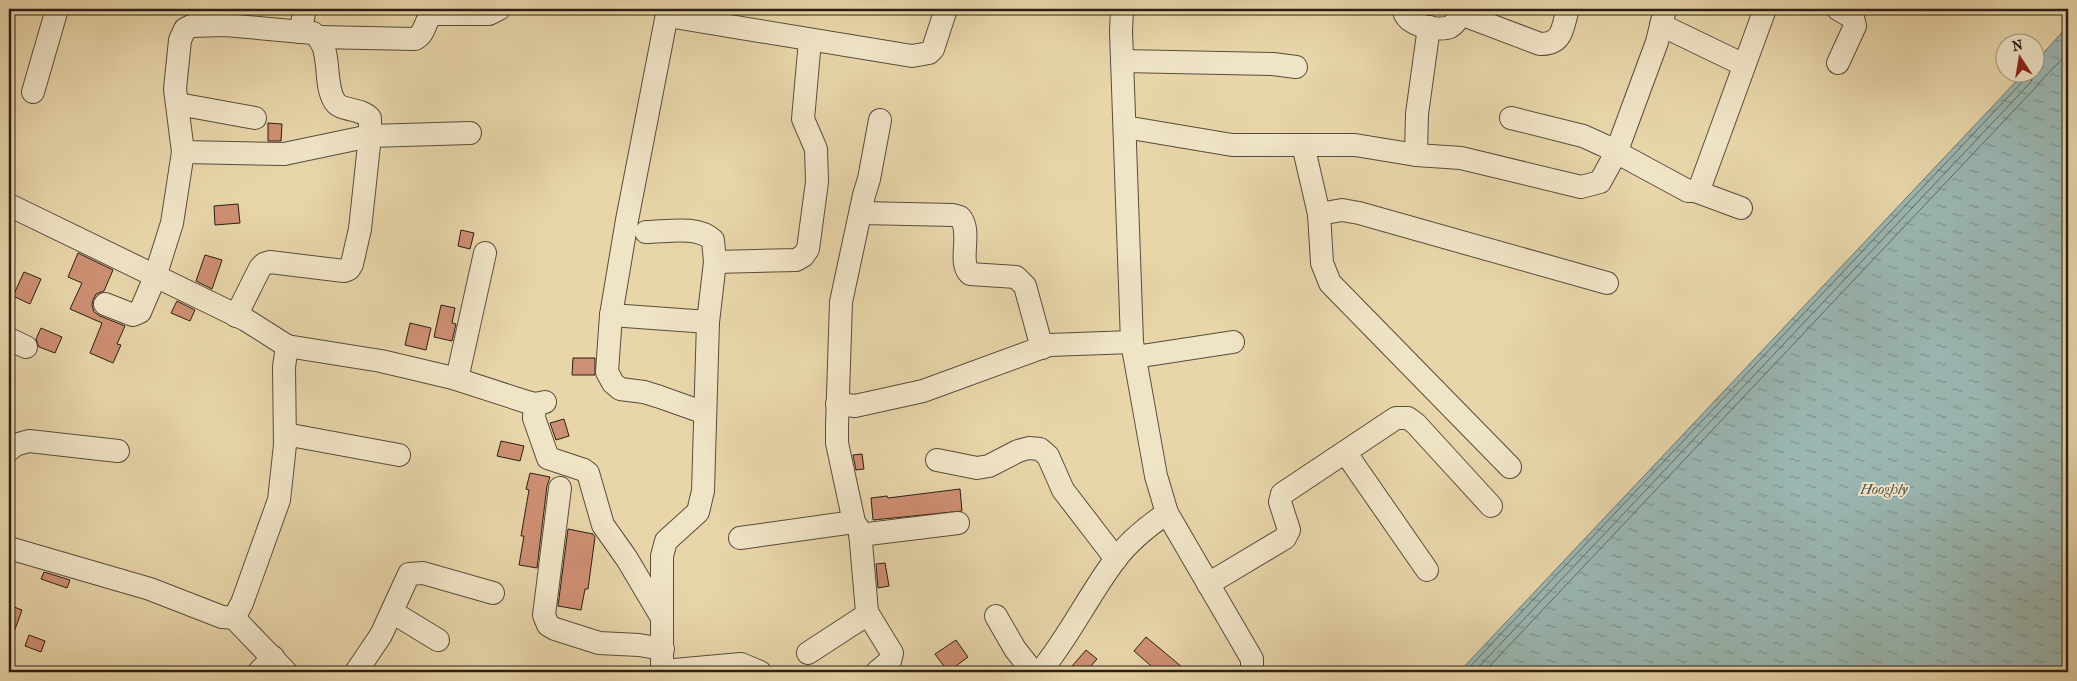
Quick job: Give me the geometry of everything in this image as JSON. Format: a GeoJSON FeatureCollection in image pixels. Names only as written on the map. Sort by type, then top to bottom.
{"type":"FeatureCollection","features":[{"type":"Feature","properties":{"kind":"street"},"geometry":{"type":"LineString","coordinates":[[32,92],[57,9]]}},
{"type":"Feature","properties":{"kind":"street"},"geometry":{"type":"LineString","coordinates":[[236,316],[260,268],[264,264],[270,262],[340,270],[349,269],[352,264],[360,229],[370,136],[370,118],[366,114],[339,106],[334,101],[327,75],[324,48],[309,34],[305,9]]}},
{"type":"Feature","properties":{"kind":"street"},"geometry":{"type":"LineString","coordinates":[[187,19],[191,26],[224,25],[309,34],[415,39],[424,31],[428,18],[432,14],[489,14],[499,9]]}},
{"type":"Feature","properties":{"kind":"street"},"geometry":{"type":"LineString","coordinates":[[705,413],[660,396],[620,389],[613,383],[607,372],[611,315],[627,220],[668,12],[810,40],[920,56],[929,54],[933,49],[946,9]]}},
{"type":"Feature","properties":{"kind":"street"},"geometry":{"type":"LineString","coordinates":[[1122,9],[1122,61],[1134,349],[1156,476],[1167,513],[1252,659],[1252,672]]}},
{"type":"Feature","properties":{"kind":"street"},"geometry":{"type":"LineString","coordinates":[[1404,9],[1404,16],[1408,20],[1429,27],[1450,27],[1458,18],[1466,16],[1540,44],[1551,44],[1559,37],[1568,9]]}},
{"type":"Feature","properties":{"kind":"street"},"geometry":{"type":"LineString","coordinates":[[1695,191],[1700,186],[1765,9]]}},
{"type":"Feature","properties":{"kind":"street"},"geometry":{"type":"LineString","coordinates":[[1838,63],[1855,26],[1850,12]]}},
{"type":"Feature","properties":{"kind":"street"},"geometry":{"type":"LineString","coordinates":[[1125,127],[1232,145],[1355,145],[1416,155],[1461,158],[1581,187],[1600,182],[1616,153],[1657,42],[1663,17],[1744,65]]}},
{"type":"Feature","properties":{"kind":"street"},"geometry":{"type":"LineString","coordinates":[[105,304],[136,315],[140,312],[155,277],[172,223],[183,152],[175,88],[180,40],[187,19]]}},
{"type":"Feature","properties":{"kind":"street"},"geometry":{"type":"LineString","coordinates":[[1416,155],[1417,114],[1429,27]]}},
{"type":"Feature","properties":{"kind":"street"},"geometry":{"type":"LineString","coordinates":[[715,262],[796,260],[803,256],[808,249],[817,182],[816,149],[804,119],[810,40]]}},
{"type":"Feature","properties":{"kind":"street"},"geometry":{"type":"LineString","coordinates":[[1122,61],[1273,64],[1296,67]]}},
{"type":"Feature","properties":{"kind":"street"},"geometry":{"type":"LineString","coordinates":[[178,104],[255,118]]}},
{"type":"Feature","properties":{"kind":"street"},"geometry":{"type":"LineString","coordinates":[[1511,118],[1583,136],[1688,192],[1695,191],[1741,208]]}},
{"type":"Feature","properties":{"kind":"street"},"geometry":{"type":"LineString","coordinates":[[877,672],[890,661],[892,653],[868,614],[857,528],[838,443],[837,404],[841,302],[880,120]]}},
{"type":"Feature","properties":{"kind":"street"},"geometry":{"type":"LineString","coordinates":[[183,152],[284,154],[370,136],[470,133]]}},
{"type":"Feature","properties":{"kind":"street"},"geometry":{"type":"LineString","coordinates":[[1303,145],[1319,214],[1322,263],[1330,283],[1510,467]]}},
{"type":"Feature","properties":{"kind":"street"},"geometry":{"type":"LineString","coordinates":[[9,205],[236,316],[288,346],[381,361],[457,379],[540,403],[534,418],[548,458],[588,473],[603,525],[627,559],[663,619]]}},
{"type":"Feature","properties":{"kind":"street"},"geometry":{"type":"LineString","coordinates":[[1319,214],[1342,210],[1359,213],[1607,283]]}},
{"type":"Feature","properties":{"kind":"street"},"geometry":{"type":"LineString","coordinates":[[861,213],[953,215],[960,217],[965,228],[965,268],[970,274],[1016,277],[1020,280],[1025,286],[1042,348]]}},
{"type":"Feature","properties":{"kind":"street"},"geometry":{"type":"LineString","coordinates":[[646,232],[694,231],[704,234],[713,240],[715,262],[708,322],[703,491],[698,512],[666,541],[662,556],[663,664]]}},
{"type":"Feature","properties":{"kind":"street"},"geometry":{"type":"LineString","coordinates":[[457,379],[485,253]]}},
{"type":"Feature","properties":{"kind":"street"},"geometry":{"type":"LineString","coordinates":[[611,315],[708,322]]}},
{"type":"Feature","properties":{"kind":"street"},"geometry":{"type":"LineString","coordinates":[[837,404],[855,406],[924,391],[1049,346],[1134,349],[1233,342]]}},
{"type":"Feature","properties":{"kind":"street"},"geometry":{"type":"LineString","coordinates":[[234,618],[242,603],[279,500],[285,434],[284,367],[288,346]]}},
{"type":"Feature","properties":{"kind":"street"},"geometry":{"type":"LineString","coordinates":[[1208,584],[1285,538],[1289,530],[1280,502],[1282,494],[1396,418],[1408,418],[1416,424],[1491,506]]}},
{"type":"Feature","properties":{"kind":"street"},"geometry":{"type":"LineString","coordinates":[[285,434],[399,454]]}},
{"type":"Feature","properties":{"kind":"street"},"geometry":{"type":"LineString","coordinates":[[9,450],[15,445],[30,441],[118,451]]}},
{"type":"Feature","properties":{"kind":"street"},"geometry":{"type":"LineString","coordinates":[[937,460],[977,468],[989,466],[1018,451],[1029,448],[1040,449],[1048,456],[1063,490],[1116,559]]}},
{"type":"Feature","properties":{"kind":"street"},"geometry":{"type":"LineString","coordinates":[[1345,452],[1427,570]]}},
{"type":"Feature","properties":{"kind":"street"},"geometry":{"type":"LineString","coordinates":[[560,488],[544,615],[548,625],[555,630],[599,643],[639,645],[663,664],[741,664],[760,672]]}},
{"type":"Feature","properties":{"kind":"street"},"geometry":{"type":"LineString","coordinates":[[1040,672],[1057,652],[1116,559],[1146,528],[1167,513]]}},
{"type":"Feature","properties":{"kind":"street"},"geometry":{"type":"LineString","coordinates":[[740,538],[857,528],[958,523]]}},
{"type":"Feature","properties":{"kind":"street"},"geometry":{"type":"LineString","coordinates":[[9,548],[150,589],[222,618],[234,618]]}},
{"type":"Feature","properties":{"kind":"street"},"geometry":{"type":"LineString","coordinates":[[356,672],[382,635],[410,574],[414,572],[423,573],[492,593]]}},
{"type":"Feature","properties":{"kind":"street"},"geometry":{"type":"LineString","coordinates":[[392,612],[438,640]]}},
{"type":"Feature","properties":{"kind":"street"},"geometry":{"type":"LineString","coordinates":[[808,653],[868,614]]}},
{"type":"Feature","properties":{"kind":"street"},"geometry":{"type":"LineString","coordinates":[[996,616],[1015,649],[1033,672]]}},
{"type":"Feature","properties":{"kind":"street"},"geometry":{"type":"LineString","coordinates":[[234,618],[273,667]]}},
{"type":"Feature","properties":{"kind":"water","name":"Hooghly"},"geometry":{"type":"Polygon","coordinates":[[[2068,26],[2068,672],[1459,672],[2016,82],[2044,82],[2044,52],[2068,26]]]}},
{"type":"Feature","properties":{"kind":"building"},"geometry":{"type":"Polygon","coordinates":[[[268,123],[282,124],[281,141],[268,141],[268,123]]]}},
{"type":"Feature","properties":{"kind":"building"},"geometry":{"type":"Polygon","coordinates":[[[238,204],[240,223],[215,225],[214,206],[238,204]]]}},
{"type":"Feature","properties":{"kind":"building"},"geometry":{"type":"Polygon","coordinates":[[[461,230],[474,233],[470,249],[458,246],[461,230]]]}},
{"type":"Feature","properties":{"kind":"building"},"geometry":{"type":"Polygon","coordinates":[[[78,253],[113,270],[104,291],[96,294],[92,305],[94,312],[100,316],[125,326],[117,344],[121,345],[113,363],[90,353],[102,323],[70,309],[82,283],[68,277],[78,253]]]}},
{"type":"Feature","properties":{"kind":"building"},"geometry":{"type":"Polygon","coordinates":[[[205,255],[222,260],[212,289],[196,281],[205,255]]]}},
{"type":"Feature","properties":{"kind":"building"},"geometry":{"type":"Polygon","coordinates":[[[24,272],[41,279],[30,304],[13,296],[24,272]]]}},
{"type":"Feature","properties":{"kind":"building"},"geometry":{"type":"Polygon","coordinates":[[[177,301],[195,310],[190,321],[171,313],[177,301]]]}},
{"type":"Feature","properties":{"kind":"building"},"geometry":{"type":"Polygon","coordinates":[[[441,305],[455,308],[452,323],[456,324],[452,341],[434,337],[441,305]]]}},
{"type":"Feature","properties":{"kind":"building"},"geometry":{"type":"Polygon","coordinates":[[[410,323],[431,328],[426,350],[405,345],[410,323]]]}},
{"type":"Feature","properties":{"kind":"building"},"geometry":{"type":"Polygon","coordinates":[[[41,328],[62,337],[55,353],[39,347],[36,339],[41,328]]]}},
{"type":"Feature","properties":{"kind":"building"},"geometry":{"type":"Polygon","coordinates":[[[573,358],[595,358],[595,375],[572,375],[573,358]]]}},
{"type":"Feature","properties":{"kind":"building"},"geometry":{"type":"Polygon","coordinates":[[[564,419],[569,436],[556,440],[550,423],[564,419]]]}},
{"type":"Feature","properties":{"kind":"building"},"geometry":{"type":"Polygon","coordinates":[[[501,441],[524,446],[520,461],[497,456],[501,441]]]}},
{"type":"Feature","properties":{"kind":"building"},"geometry":{"type":"Polygon","coordinates":[[[862,454],[864,469],[856,470],[853,455],[862,454]]]}},
{"type":"Feature","properties":{"kind":"building"},"geometry":{"type":"Polygon","coordinates":[[[530,473],[550,477],[547,486],[537,568],[519,565],[524,536],[521,536],[529,490],[526,489],[530,473]]]}},
{"type":"Feature","properties":{"kind":"building"},"geometry":{"type":"Polygon","coordinates":[[[960,489],[962,511],[873,520],[871,498],[887,496],[888,498],[960,489]]]}},
{"type":"Feature","properties":{"kind":"building"},"geometry":{"type":"Polygon","coordinates":[[[568,529],[593,534],[595,537],[588,589],[585,589],[581,610],[558,606],[568,529]]]}},
{"type":"Feature","properties":{"kind":"building"},"geometry":{"type":"Polygon","coordinates":[[[885,563],[889,586],[878,588],[876,564],[885,563]]]}},
{"type":"Feature","properties":{"kind":"building"},"geometry":{"type":"Polygon","coordinates":[[[44,572],[70,580],[67,588],[41,579],[44,572]]]}},
{"type":"Feature","properties":{"kind":"building"},"geometry":{"type":"Polygon","coordinates":[[[9,605],[22,610],[10,643],[9,642],[9,605]]]}},
{"type":"Feature","properties":{"kind":"building"},"geometry":{"type":"Polygon","coordinates":[[[29,635],[45,641],[41,652],[25,646],[29,635]]]}},
{"type":"Feature","properties":{"kind":"building"},"geometry":{"type":"Polygon","coordinates":[[[1146,637],[1188,672],[1158,672],[1134,651],[1146,637]]]}},
{"type":"Feature","properties":{"kind":"building"},"geometry":{"type":"Polygon","coordinates":[[[956,640],[968,657],[948,672],[935,654],[956,640]]]}},
{"type":"Feature","properties":{"kind":"building"},"geometry":{"type":"Polygon","coordinates":[[[1086,650],[1097,659],[1086,672],[1067,672],[1086,650]]]}}]}
